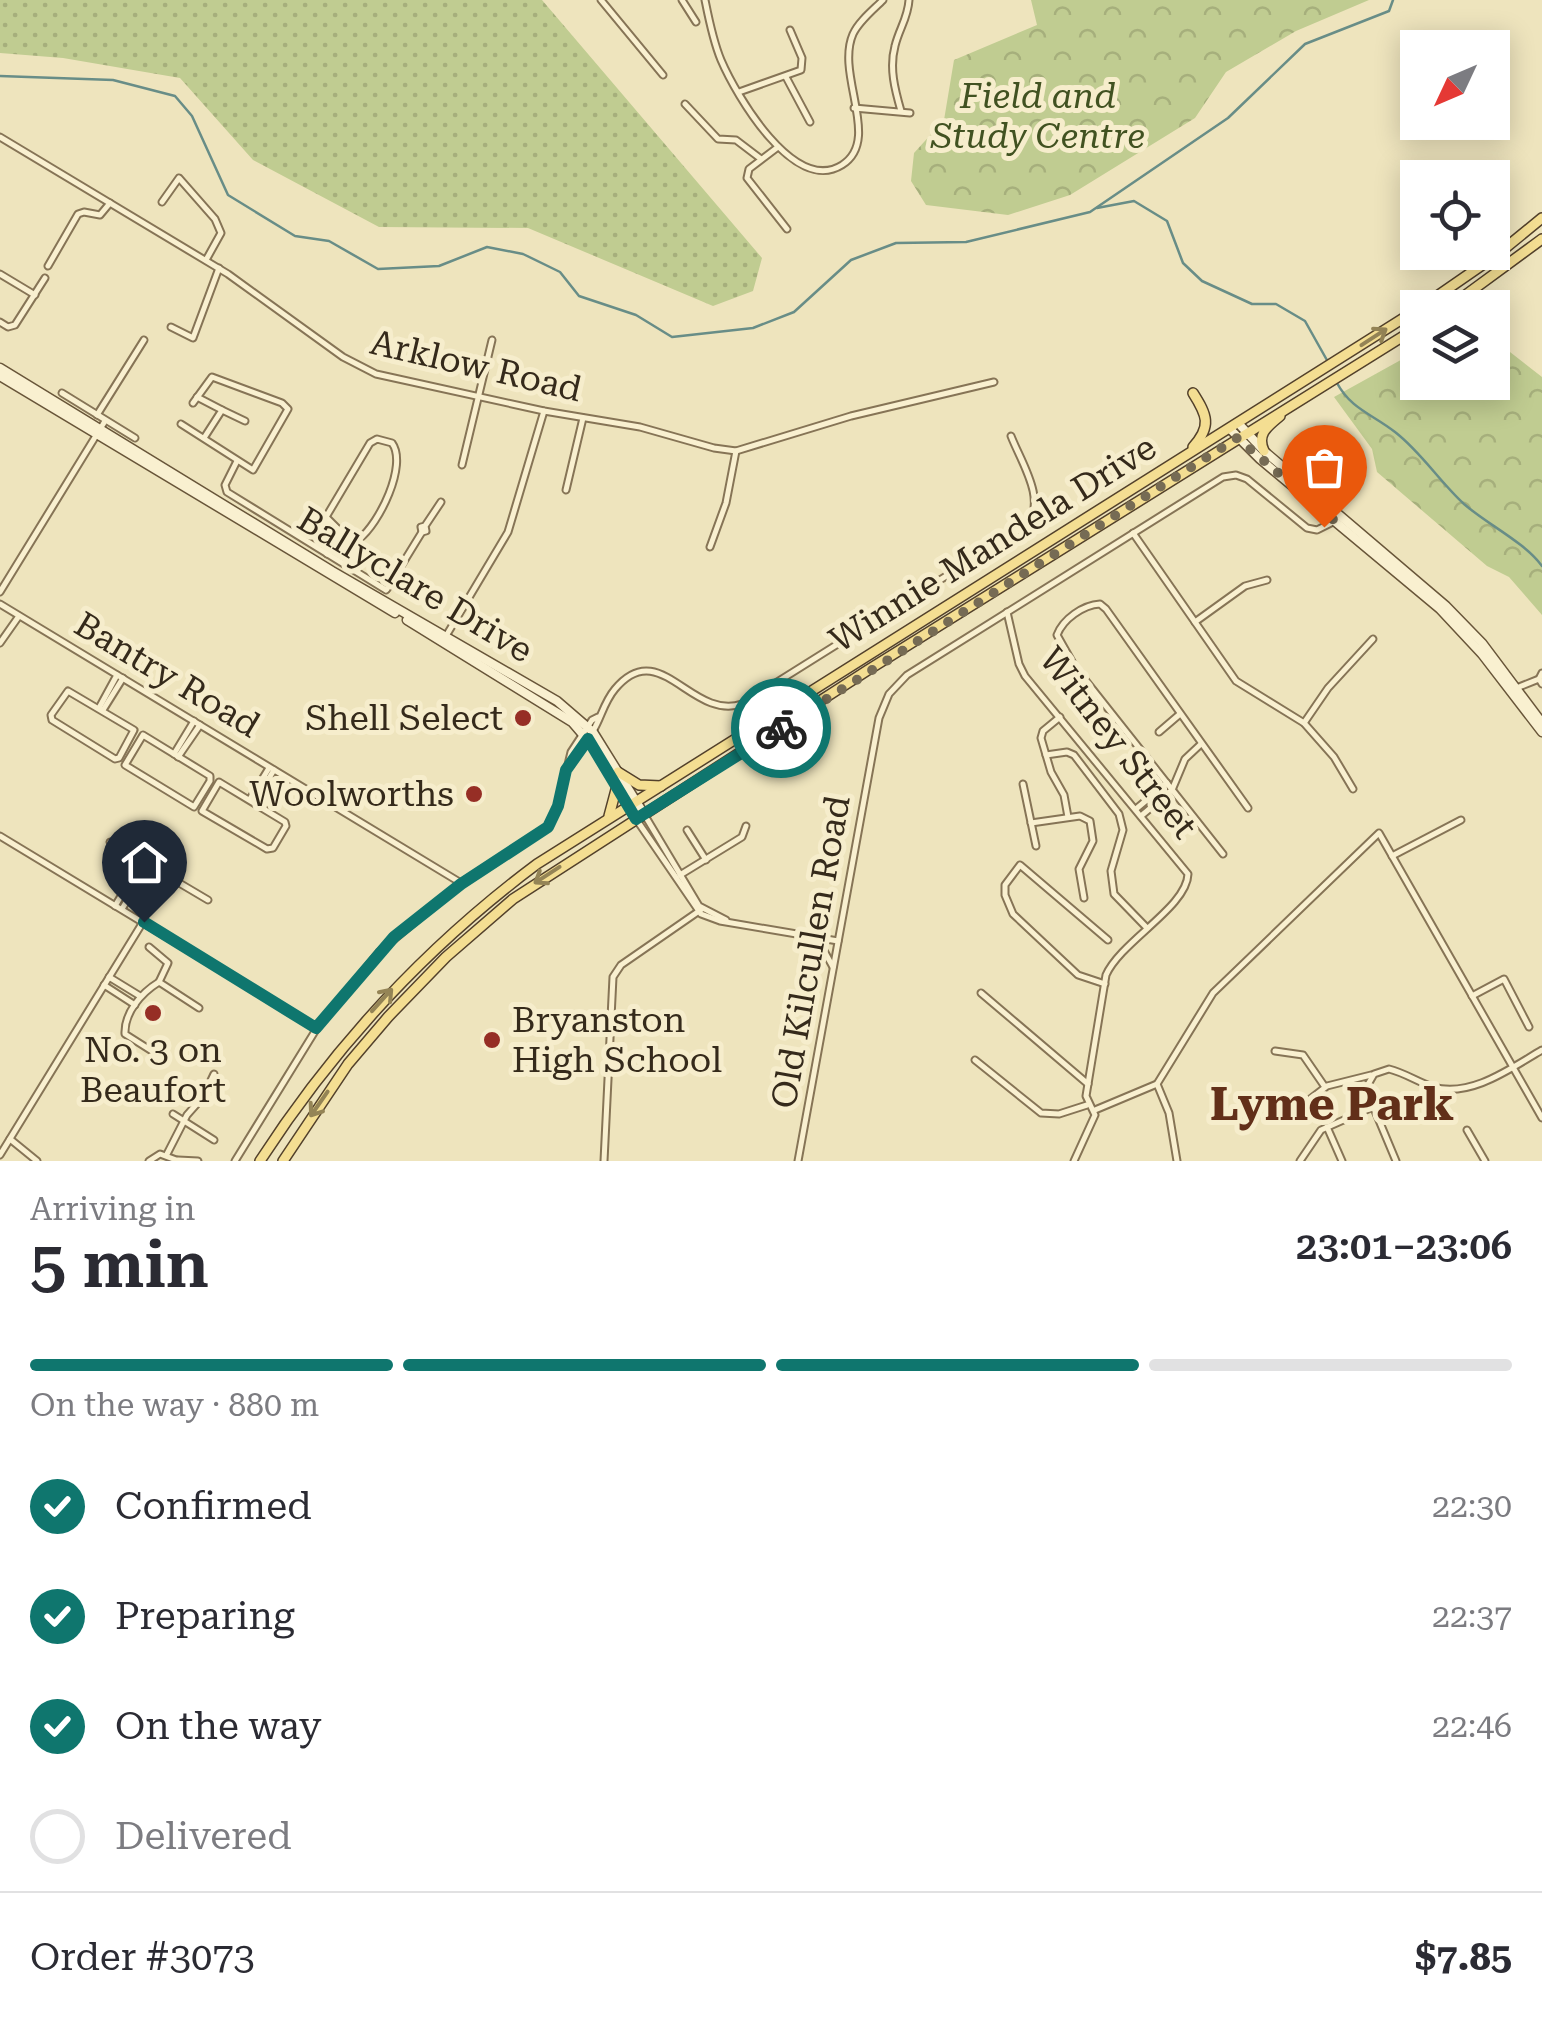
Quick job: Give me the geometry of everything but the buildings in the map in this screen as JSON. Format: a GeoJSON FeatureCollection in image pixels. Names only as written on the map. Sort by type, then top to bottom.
{"type":"FeatureCollection","features":[{"type":"Feature","properties":{"kind":"main road","name":"Winnie Mandela Drive"},"geometry":{"type":"LineString","coordinates":[[1447,290],[1542,218]]}},
{"type":"Feature","properties":{"kind":"main road"},"geometry":{"type":"LineString","coordinates":[[1473,290],[1542,239]]}},
{"type":"Feature","properties":{"kind":"main road","name":"Winnie Mandela Drive"},"geometry":{"type":"LineString","coordinates":[[283,1161],[348,1064],[432,970],[512,899],[1238,431],[1319,372],[1400,320]]}},
{"type":"Feature","properties":{"kind":"main road","name":"Winnie Mandela Drive"},"geometry":{"type":"LineString","coordinates":[[260,1161],[315,1080],[397,985],[502,890],[1184,456],[1302,398],[1400,338]]}},
{"type":"Feature","properties":{"kind":"main road"},"geometry":{"type":"LineString","coordinates":[[1184,456],[1206,429],[1205,412],[1193,392]]}},
{"type":"Feature","properties":{"kind":"main road"},"geometry":{"type":"LineString","coordinates":[[1264,451],[1260,440],[1263,432],[1302,398]]}},
{"type":"Feature","properties":{"kind":"main road"},"geometry":{"type":"LineString","coordinates":[[618,772],[640,785],[661,786]]}},
{"type":"Feature","properties":{"kind":"main road"},"geometry":{"type":"LineString","coordinates":[[608,819],[616,802],[617,786]]}},
{"type":"Feature","properties":{"kind":"street"},"geometry":{"type":"LineString","coordinates":[[682,0],[696,22]]}},
{"type":"Feature","properties":{"kind":"street"},"geometry":{"type":"LineString","coordinates":[[705,0],[716,48],[738,92],[778,148],[814,170],[837,168],[852,156],[860,140],[850,87],[851,38],[884,0]]}},
{"type":"Feature","properties":{"kind":"street"},"geometry":{"type":"LineString","coordinates":[[901,111],[893,60],[894,47],[908,18],[909,0]]}},
{"type":"Feature","properties":{"kind":"street"},"geometry":{"type":"LineString","coordinates":[[603,1],[663,75]]}},
{"type":"Feature","properties":{"kind":"street"},"geometry":{"type":"LineString","coordinates":[[738,92],[796,74],[803,65],[790,30]]}},
{"type":"Feature","properties":{"kind":"street"},"geometry":{"type":"LineString","coordinates":[[786,77],[810,122]]}},
{"type":"Feature","properties":{"kind":"street"},"geometry":{"type":"LineString","coordinates":[[685,104],[718,138],[736,140],[761,159]]}},
{"type":"Feature","properties":{"kind":"street"},"geometry":{"type":"LineString","coordinates":[[854,108],[910,113]]}},
{"type":"Feature","properties":{"kind":"street","name":"Arklow Road"},"geometry":{"type":"LineString","coordinates":[[0,137],[206,260],[360,368],[480,398],[640,427],[736,451],[852,416],[994,382]]}},
{"type":"Feature","properties":{"kind":"street"},"geometry":{"type":"LineString","coordinates":[[778,148],[749,169],[747,178],[786,230]]}},
{"type":"Feature","properties":{"kind":"street"},"geometry":{"type":"LineString","coordinates":[[162,202],[179,178],[215,220],[221,233],[206,260]]}},
{"type":"Feature","properties":{"kind":"street"},"geometry":{"type":"LineString","coordinates":[[48,266],[78,214],[100,215],[110,202]]}},
{"type":"Feature","properties":{"kind":"street"},"geometry":{"type":"LineString","coordinates":[[172,327],[193,338],[218,268]]}},
{"type":"Feature","properties":{"kind":"street"},"geometry":{"type":"LineString","coordinates":[[0,274],[35,295]]}},
{"type":"Feature","properties":{"kind":"street"},"geometry":{"type":"LineString","coordinates":[[0,322],[15,326],[45,278]]}},
{"type":"Feature","properties":{"kind":"street"},"geometry":{"type":"LineString","coordinates":[[96,415],[144,340]]}},
{"type":"Feature","properties":{"kind":"street"},"geometry":{"type":"LineString","coordinates":[[462,465],[492,340]]}},
{"type":"Feature","properties":{"kind":"street","name":"Ballyclare Drive"},"geometry":{"type":"LineString","coordinates":[[0,368],[98,432]]}},
{"type":"Feature","properties":{"kind":"street","name":"Ballyclare Drive"},"geometry":{"type":"LineString","coordinates":[[0,376],[557,702],[588,732],[618,772],[640,816],[701,910]]}},
{"type":"Feature","properties":{"kind":"street"},"geometry":{"type":"LineString","coordinates":[[180,424],[252,470],[288,407],[212,376],[195,400],[245,421]]}},
{"type":"Feature","properties":{"kind":"street"},"geometry":{"type":"LineString","coordinates":[[62,392],[135,438]]}},
{"type":"Feature","properties":{"kind":"street"},"geometry":{"type":"LineString","coordinates":[[204,438],[222,410]]}},
{"type":"Feature","properties":{"kind":"street"},"geometry":{"type":"LineString","coordinates":[[444,639],[508,532],[544,411]]}},
{"type":"Feature","properties":{"kind":"street"},"geometry":{"type":"LineString","coordinates":[[566,490],[583,418]]}},
{"type":"Feature","properties":{"kind":"street"},"geometry":{"type":"LineString","coordinates":[[0,592],[105,420]]}},
{"type":"Feature","properties":{"kind":"street"},"geometry":{"type":"LineString","coordinates":[[1238,431],[1337,518]]}},
{"type":"Feature","properties":{"kind":"street"},"geometry":{"type":"LineString","coordinates":[[1238,431],[1446,606],[1542,723]]}},
{"type":"Feature","properties":{"kind":"street"},"geometry":{"type":"LineString","coordinates":[[236,1161],[316,1028],[379,952],[461,884],[548,827],[558,806],[566,770],[620,683],[649,672],[674,678],[713,706],[742,704],[1012,535],[1030,522],[1035,512],[1033,491],[1011,436]]}},
{"type":"Feature","properties":{"kind":"street"},"geometry":{"type":"LineString","coordinates":[[377,439],[392,443],[396,450],[395,472],[379,514],[359,539],[341,532],[327,520],[331,506],[370,442],[377,439]]}},
{"type":"Feature","properties":{"kind":"street"},"geometry":{"type":"LineString","coordinates":[[710,548],[730,491],[736,451]]}},
{"type":"Feature","properties":{"kind":"street"},"geometry":{"type":"LineString","coordinates":[[237,460],[225,485],[227,492],[327,554],[381,598],[440,502]]}},
{"type":"Feature","properties":{"kind":"street","name":"Old Kilcullen Road"},"geometry":{"type":"LineString","coordinates":[[798,1161],[879,718],[888,694],[907,676],[1007,612],[1231,475],[1247,479],[1308,528],[1317,530],[1337,518]]}},
{"type":"Feature","properties":{"kind":"street"},"geometry":{"type":"LineString","coordinates":[[327,554],[341,532]]}},
{"type":"Feature","properties":{"kind":"street"},"geometry":{"type":"LineString","coordinates":[[1133,533],[1236,681],[1304,724],[1334,757],[1353,789]]}},
{"type":"Feature","properties":{"kind":"street"},"geometry":{"type":"LineString","coordinates":[[1195,622],[1244,586],[1268,580]]}},
{"type":"Feature","properties":{"kind":"street","name":"Bantry Road"},"geometry":{"type":"LineString","coordinates":[[0,604],[461,884]]}},
{"type":"Feature","properties":{"kind":"street"},"geometry":{"type":"LineString","coordinates":[[1223,854],[1172,790],[1170,782],[1075,667],[1058,638],[1061,626],[1086,608],[1100,604],[1248,808]]}},
{"type":"Feature","properties":{"kind":"street","name":"Witney Street"},"geometry":{"type":"LineString","coordinates":[[1007,612],[1021,670],[1184,866],[1188,878],[1183,891],[1115,959],[1104,984],[1087,1104]]}},
{"type":"Feature","properties":{"kind":"street"},"geometry":{"type":"LineString","coordinates":[[0,643],[17,615]]}},
{"type":"Feature","properties":{"kind":"street"},"geometry":{"type":"LineString","coordinates":[[1304,724],[1328,688],[1373,638]]}},
{"type":"Feature","properties":{"kind":"street"},"geometry":{"type":"LineString","coordinates":[[101,709],[120,677]]}},
{"type":"Feature","properties":{"kind":"street"},"geometry":{"type":"LineString","coordinates":[[1514,689],[1541,679]]}},
{"type":"Feature","properties":{"kind":"street"},"geometry":{"type":"LineString","coordinates":[[1514,689],[1542,732]]}},
{"type":"Feature","properties":{"kind":"street"},"geometry":{"type":"LineString","coordinates":[[68,691],[101,709],[134,732],[117,760],[51,718],[68,691]]}},
{"type":"Feature","properties":{"kind":"street"},"geometry":{"type":"LineString","coordinates":[[1159,732],[1180,714]]}},
{"type":"Feature","properties":{"kind":"street"},"geometry":{"type":"LineString","coordinates":[[1060,718],[1042,734],[1050,772],[1064,795],[1068,817]]}},
{"type":"Feature","properties":{"kind":"street"},"geometry":{"type":"LineString","coordinates":[[176,755],[197,723]]}},
{"type":"Feature","properties":{"kind":"street","name":"Ballyclare Drive"},"geometry":{"type":"LineString","coordinates":[[588,732],[617,786],[633,804]]}},
{"type":"Feature","properties":{"kind":"street"},"geometry":{"type":"LineString","coordinates":[[141,736],[176,755],[210,776],[194,807],[124,764],[141,736]]}},
{"type":"Feature","properties":{"kind":"street"},"geometry":{"type":"LineString","coordinates":[[1136,809],[1181,773],[1185,759],[1201,744]]}},
{"type":"Feature","properties":{"kind":"street"},"geometry":{"type":"LineString","coordinates":[[1046,755],[1072,753],[1114,804],[1124,830],[1111,871],[1114,894],[1146,928]]}},
{"type":"Feature","properties":{"kind":"street"},"geometry":{"type":"LineString","coordinates":[[252,801],[272,768]]}},
{"type":"Feature","properties":{"kind":"street"},"geometry":{"type":"LineString","coordinates":[[219,782],[252,801],[286,823],[271,849],[202,811],[219,782]]}},
{"type":"Feature","properties":{"kind":"street"},"geometry":{"type":"LineString","coordinates":[[1023,784],[1036,846]]}},
{"type":"Feature","properties":{"kind":"street"},"geometry":{"type":"LineString","coordinates":[[1141,816],[1172,790]]}},
{"type":"Feature","properties":{"kind":"street","name":"Ballyclare Drive"},"geometry":{"type":"LineString","coordinates":[[640,816],[701,910]]}},
{"type":"Feature","properties":{"kind":"street"},"geometry":{"type":"LineString","coordinates":[[1032,823],[1085,816],[1093,830],[1090,850],[1080,865],[1084,898]]}},
{"type":"Feature","properties":{"kind":"street"},"geometry":{"type":"LineString","coordinates":[[1392,856],[1461,820]]}},
{"type":"Feature","properties":{"kind":"street"},"geometry":{"type":"LineString","coordinates":[[680,875],[742,838],[746,826]]}},
{"type":"Feature","properties":{"kind":"street"},"geometry":{"type":"LineString","coordinates":[[687,830],[706,860]]}},
{"type":"Feature","properties":{"kind":"street"},"geometry":{"type":"LineString","coordinates":[[1094,1111],[1157,1084],[1213,992],[1379,833],[1542,1118]]}},
{"type":"Feature","properties":{"kind":"street"},"geometry":{"type":"LineString","coordinates":[[0,836],[316,1028]]}},
{"type":"Feature","properties":{"kind":"street"},"geometry":{"type":"LineString","coordinates":[[110,842],[208,900]]}},
{"type":"Feature","properties":{"kind":"street"},"geometry":{"type":"LineString","coordinates":[[119,907],[145,863]]}},
{"type":"Feature","properties":{"kind":"street"},"geometry":{"type":"LineString","coordinates":[[1104,984],[1078,975],[1018,920],[1005,895],[1006,882],[1020,865],[1108,940]]}},
{"type":"Feature","properties":{"kind":"street"},"geometry":{"type":"LineString","coordinates":[[604,1161],[615,972],[701,910],[729,922],[838,942]]}},
{"type":"Feature","properties":{"kind":"street"},"geometry":{"type":"LineString","coordinates":[[0,1155],[144,922]]}},
{"type":"Feature","properties":{"kind":"street"},"geometry":{"type":"LineString","coordinates":[[804,936],[823,949],[834,970]]}},
{"type":"Feature","properties":{"kind":"street"},"geometry":{"type":"LineString","coordinates":[[149,947],[168,962],[158,982],[140,996],[125,1024],[125,1034],[166,1060]]}},
{"type":"Feature","properties":{"kind":"street"},"geometry":{"type":"LineString","coordinates":[[110,977],[140,996]]}},
{"type":"Feature","properties":{"kind":"street"},"geometry":{"type":"LineString","coordinates":[[1472,996],[1504,979],[1530,1027]]}},
{"type":"Feature","properties":{"kind":"street"},"geometry":{"type":"LineString","coordinates":[[158,982],[199,1008]]}},
{"type":"Feature","properties":{"kind":"street"},"geometry":{"type":"LineString","coordinates":[[104,985],[135,1005]]}},
{"type":"Feature","properties":{"kind":"street"},"geometry":{"type":"LineString","coordinates":[[981,993],[1088,1084]]}},
{"type":"Feature","properties":{"kind":"street"},"geometry":{"type":"LineString","coordinates":[[1296,1110],[1325,1087],[1393,1070],[1449,1090],[1485,1081],[1542,1050]]}},
{"type":"Feature","properties":{"kind":"street"},"geometry":{"type":"LineString","coordinates":[[1275,1051],[1303,1055],[1325,1087]]}},
{"type":"Feature","properties":{"kind":"street"},"geometry":{"type":"LineString","coordinates":[[976,1060],[1041,1113],[1059,1114],[1087,1104],[1094,1111],[1074,1161]]}},
{"type":"Feature","properties":{"kind":"street"},"geometry":{"type":"LineString","coordinates":[[167,1154],[184,1122],[204,1097],[214,1074]]}},
{"type":"Feature","properties":{"kind":"street"},"geometry":{"type":"LineString","coordinates":[[1374,1074],[1366,1085],[1396,1161]]}},
{"type":"Feature","properties":{"kind":"street"},"geometry":{"type":"LineString","coordinates":[[1157,1084],[1169,1113],[1177,1161]]}},
{"type":"Feature","properties":{"kind":"street"},"geometry":{"type":"LineString","coordinates":[[1300,1161],[1326,1127],[1373,1107]]}},
{"type":"Feature","properties":{"kind":"street"},"geometry":{"type":"LineString","coordinates":[[174,1114],[214,1140]]}},
{"type":"Feature","properties":{"kind":"street"},"geometry":{"type":"LineString","coordinates":[[1326,1127],[1342,1161]]}},
{"type":"Feature","properties":{"kind":"street"},"geometry":{"type":"LineString","coordinates":[[1468,1130],[1485,1161]]}},
{"type":"Feature","properties":{"kind":"street"},"geometry":{"type":"LineString","coordinates":[[10,1139],[37,1161]]}},
{"type":"Feature","properties":{"kind":"street"},"geometry":{"type":"LineString","coordinates":[[149,1161],[157,1154],[198,1161]]}},
{"type":"Feature","properties":{"kind":"green space"},"geometry":{"type":"Polygon","coordinates":[[[0,0],[542,0],[762,258],[753,291],[713,306],[528,228],[379,227],[253,160],[180,78],[63,58],[0,53],[0,0]]]}},
{"type":"Feature","properties":{"kind":"green space","name":"Field and Study Centre"},"geometry":{"type":"Polygon","coordinates":[[[1031,0],[1369,0],[1296,31],[1226,72],[1195,118],[1070,195],[1008,215],[926,205],[911,181],[914,153],[944,120],[954,60],[1037,25],[1031,0]]]}},
{"type":"Feature","properties":{"kind":"green space"},"geometry":{"type":"Polygon","coordinates":[[[1510,352],[1542,377],[1542,615],[1509,577],[1487,566],[1377,472],[1372,449],[1334,397],[1400,360],[1400,400],[1510,400],[1510,352]]]}},
{"type":"Feature","properties":{"kind":"waterway"},"geometry":{"type":"LineString","coordinates":[[0,76],[113,80],[175,96],[192,116],[228,195],[295,236],[329,241],[378,269],[439,266],[487,247],[523,254],[560,272],[579,296],[636,315],[672,337],[753,328],[794,312],[851,260],[896,243],[966,242],[1090,212],[1228,118],[1305,44],[1389,11],[1393,0]]}},
{"type":"Feature","properties":{"kind":"waterway"},"geometry":{"type":"LineString","coordinates":[[1097,208],[1134,201],[1167,221],[1183,263],[1202,281],[1252,304],[1276,304],[1305,321],[1328,362]]}},
{"type":"Feature","properties":{"kind":"waterway"},"geometry":{"type":"LineString","coordinates":[[1337,383],[1355,405],[1404,440],[1464,504],[1542,566]]}},
{"type":"Feature","properties":{"kind":"way so far"},"geometry":{"type":"LineString","coordinates":[[781,728],[1237,438],[1335,521],[1324,527]]}},
{"type":"Feature","properties":{"kind":"place","name":"Shell Select"},"geometry":{"type":"Point","coordinates":[523,718]}},
{"type":"Feature","properties":{"kind":"place","name":"Woolworths"},"geometry":{"type":"Point","coordinates":[474,794]}},
{"type":"Feature","properties":{"kind":"place","name":"No. 3 on Beaufort"},"geometry":{"type":"Point","coordinates":[153,1013]}},
{"type":"Feature","properties":{"kind":"place","name":"Bryanston High School"},"geometry":{"type":"Point","coordinates":[492,1040]}},
{"type":"Feature","properties":{"kind":"district","name":"Lyme Park"},"geometry":{"type":"Point","coordinates":[1332,1104]}},
{"type":"Feature","properties":{"kind":"route"},"geometry":{"type":"LineString","coordinates":[[144,922],[316,1028],[394,937],[461,884],[548,827],[558,806],[566,770],[588,739],[636,819],[781,728]]}}]}
